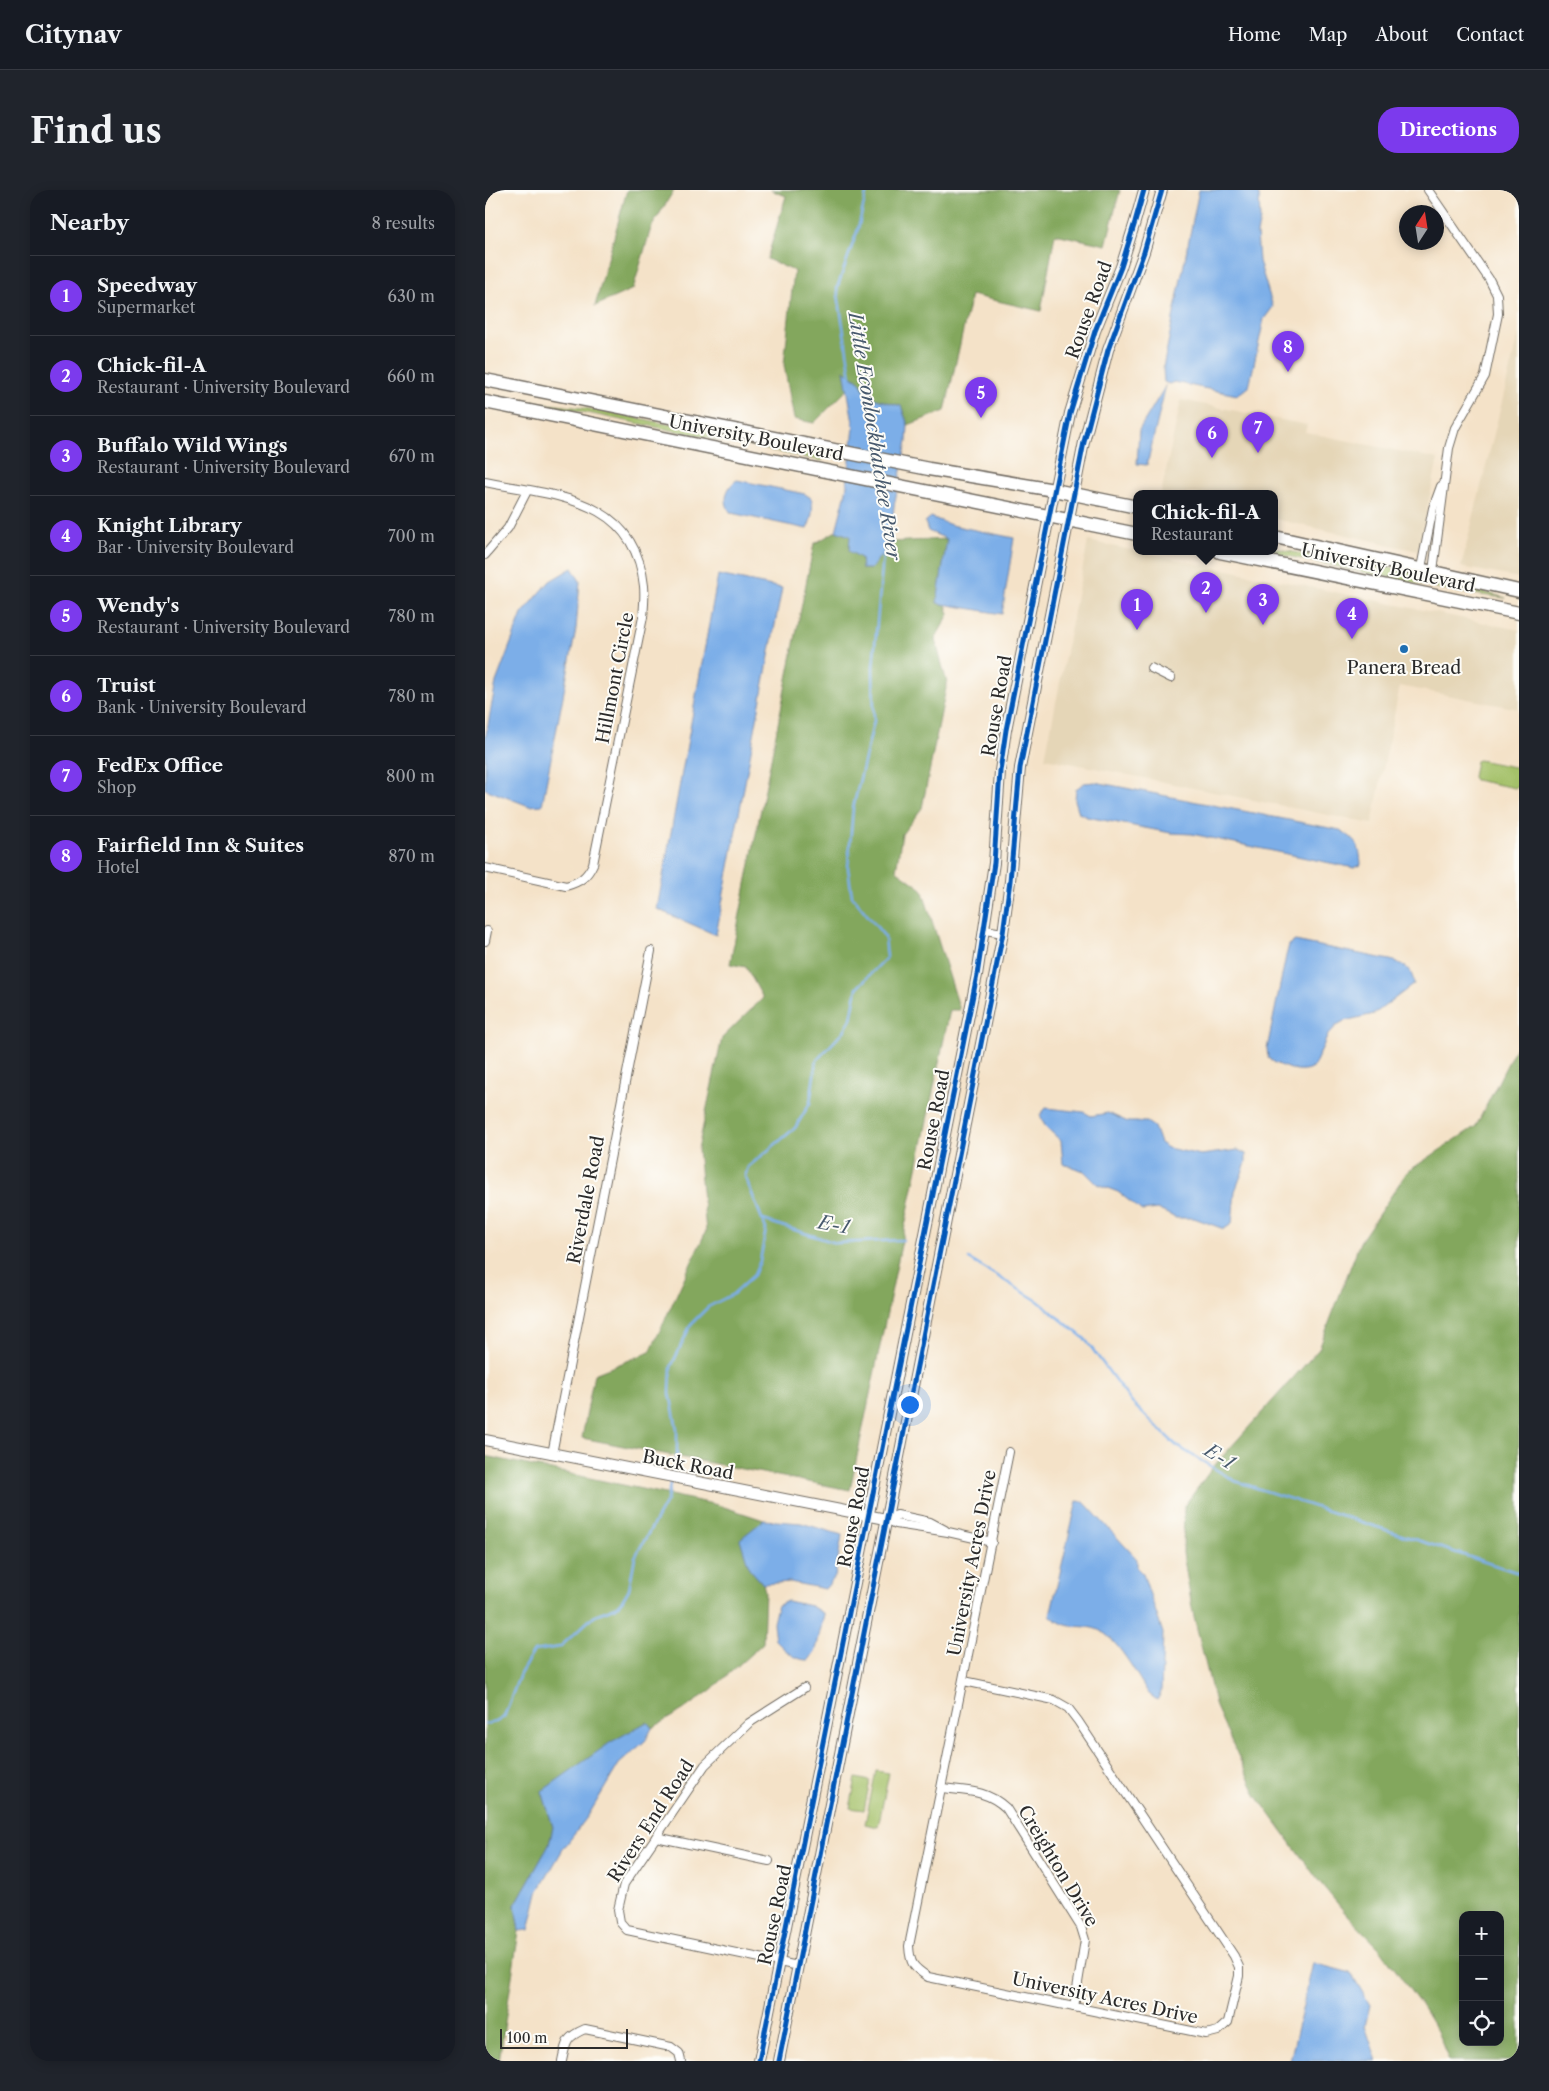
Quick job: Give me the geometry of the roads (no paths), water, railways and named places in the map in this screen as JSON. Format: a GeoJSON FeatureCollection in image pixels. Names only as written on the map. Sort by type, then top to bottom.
{"type":"FeatureCollection","features":[{"type":"Feature","properties":{"kind":"main road","name":"University Boulevard"},"geometry":{"type":"LineString","coordinates":[[489,381],[929,469],[1054,490],[1133,506]]}},
{"type":"Feature","properties":{"kind":"main road","name":"University Boulevard"},"geometry":{"type":"LineString","coordinates":[[485,402],[1133,533]]}},
{"type":"Feature","properties":{"kind":"main road","name":"University Boulevard"},"geometry":{"type":"LineString","coordinates":[[1278,538],[1519,591]]}},
{"type":"Feature","properties":{"kind":"main road","name":"University Boulevard"},"geometry":{"type":"LineString","coordinates":[[1235,555],[1519,613]]}},
{"type":"Feature","properties":{"kind":"street","name":"Rouse Road"},"geometry":{"type":"LineString","coordinates":[[759,2061],[985,930],[994,863],[1004,739],[1065,431],[1080,374],[1095,330],[1121,267],[1144,190]]}},
{"type":"Feature","properties":{"kind":"street","name":"Rouse Road"},"geometry":{"type":"LineString","coordinates":[[779,2061],[1003,934],[1010,881],[1020,768],[1074,494],[1105,359],[1144,252],[1163,190]]}},
{"type":"Feature","properties":{"kind":"street"},"geometry":{"type":"LineString","coordinates":[[1427,190],[1489,279],[1497,295],[1498,314],[1485,376],[1455,428],[1449,448],[1444,474],[1433,508],[1427,570]]}},
{"type":"Feature","properties":{"kind":"street"},"geometry":{"type":"LineString","coordinates":[[1427,570],[1442,510],[1444,474]]}},
{"type":"Feature","properties":{"kind":"street","name":"Hillmont Circle"},"geometry":{"type":"LineString","coordinates":[[485,482],[573,500],[597,509],[616,524],[632,542],[644,586],[643,616],[593,864],[589,874],[578,882],[567,886],[485,868]]}},
{"type":"Feature","properties":{"kind":"street"},"geometry":{"type":"LineString","coordinates":[[485,555],[508,528],[527,491]]}},
{"type":"Feature","properties":{"kind":"street"},"geometry":{"type":"LineString","coordinates":[[1151,668],[1171,678]]}},
{"type":"Feature","properties":{"kind":"street"},"geometry":{"type":"LineString","coordinates":[[985,930],[1003,934]]}},
{"type":"Feature","properties":{"kind":"street"},"geometry":{"type":"LineString","coordinates":[[485,940],[487,931]]}},
{"type":"Feature","properties":{"kind":"street","name":"Riverdale Road"},"geometry":{"type":"LineString","coordinates":[[552,1454],[651,951]]}},
{"type":"Feature","properties":{"kind":"street","name":"Buck Road"},"geometry":{"type":"LineString","coordinates":[[485,1440],[701,1485],[886,1519],[895,1524],[929,1526],[992,1542]]}},
{"type":"Feature","properties":{"kind":"street","name":"University Acres Drive"},"geometry":{"type":"LineString","coordinates":[[964,1681],[1054,1700],[1068,1708],[1234,1956],[1239,1967],[1239,1976],[1228,2022],[1219,2031],[1206,2034],[928,1977],[915,1968],[910,1959],[909,1946],[1009,1452]]}},
{"type":"Feature","properties":{"kind":"street","name":"Rivers End Road"},"geometry":{"type":"LineString","coordinates":[[798,1966],[627,1930],[620,1922],[618,1910],[624,1884],[705,1765],[749,1723],[804,1688]]}},
{"type":"Feature","properties":{"kind":"street","name":"Creighton Drive"},"geometry":{"type":"LineString","coordinates":[[942,1788],[983,1793],[995,1798],[1006,1808],[1081,1927],[1085,1940],[1074,2007]]}},
{"type":"Feature","properties":{"kind":"street"},"geometry":{"type":"LineString","coordinates":[[656,1837],[769,1861]]}},
{"type":"Feature","properties":{"kind":"street"},"geometry":{"type":"LineString","coordinates":[[562,2061],[568,2039],[573,2034],[585,2029],[671,2047],[679,2053],[681,2061]]}},
{"type":"Feature","properties":{"kind":"water"},"geometry":{"type":"Polygon","coordinates":[[[1199,190],[1254,190],[1259,195],[1260,220],[1257,233],[1259,261],[1273,307],[1264,319],[1249,387],[1237,395],[1174,382],[1169,384],[1164,382],[1163,368],[1199,190]]]}},
{"type":"Feature","properties":{"kind":"water"},"geometry":{"type":"Polygon","coordinates":[[[844,370],[859,381],[869,397],[901,406],[908,425],[907,441],[894,506],[890,542],[871,569],[862,569],[861,558],[849,551],[850,536],[836,531],[846,492],[854,428],[844,370]]]}},
{"type":"Feature","properties":{"kind":"water"},"geometry":{"type":"Polygon","coordinates":[[[1166,385],[1147,465],[1137,464],[1139,430],[1166,385]]]}},
{"type":"Feature","properties":{"kind":"water"},"geometry":{"type":"Polygon","coordinates":[[[737,480],[805,494],[811,498],[812,513],[807,529],[731,513],[726,500],[730,487],[737,480]]]}},
{"type":"Feature","properties":{"kind":"water"},"geometry":{"type":"Polygon","coordinates":[[[931,517],[951,525],[1014,538],[1002,614],[937,603],[947,539],[928,531],[925,522],[931,517]]]}},
{"type":"Feature","properties":{"kind":"water"},"geometry":{"type":"Polygon","coordinates":[[[572,568],[580,581],[576,629],[542,805],[529,806],[485,789],[485,740],[496,682],[522,614],[550,581],[572,568]]]}},
{"type":"Feature","properties":{"kind":"water"},"geometry":{"type":"Polygon","coordinates":[[[718,575],[782,588],[716,935],[657,909],[718,575]]]}},
{"type":"Feature","properties":{"kind":"water"},"geometry":{"type":"Polygon","coordinates":[[[1095,782],[1340,830],[1357,844],[1361,865],[1354,868],[1192,834],[1171,833],[1087,817],[1079,813],[1075,800],[1076,789],[1084,783],[1095,782]]]}},
{"type":"Feature","properties":{"kind":"water"},"geometry":{"type":"Polygon","coordinates":[[[1295,941],[1394,961],[1403,965],[1412,974],[1414,984],[1374,1014],[1344,1021],[1337,1025],[1328,1035],[1314,1066],[1303,1070],[1290,1069],[1272,1061],[1268,1058],[1267,1049],[1286,956],[1289,945],[1295,941]]]}},
{"type":"Feature","properties":{"kind":"water"},"geometry":{"type":"Polygon","coordinates":[[[1046,1108],[1084,1112],[1091,1116],[1108,1113],[1128,1122],[1147,1122],[1154,1127],[1160,1143],[1168,1148],[1201,1155],[1238,1150],[1246,1154],[1246,1163],[1235,1191],[1232,1224],[1224,1229],[1194,1218],[1176,1218],[1157,1209],[1142,1211],[1118,1192],[1097,1184],[1084,1171],[1063,1164],[1061,1141],[1045,1126],[1040,1115],[1046,1108]]]}},
{"type":"Feature","properties":{"kind":"water"},"geometry":{"type":"Polygon","coordinates":[[[1077,1501],[1084,1502],[1137,1559],[1137,1568],[1143,1574],[1163,1633],[1161,1693],[1157,1700],[1149,1694],[1119,1648],[1104,1633],[1089,1627],[1062,1624],[1050,1615],[1077,1501]]]}},
{"type":"Feature","properties":{"kind":"water"},"geometry":{"type":"Polygon","coordinates":[[[764,1520],[801,1523],[842,1535],[835,1577],[825,1589],[790,1582],[763,1584],[749,1568],[740,1539],[764,1520]]]}},
{"type":"Feature","properties":{"kind":"water"},"geometry":{"type":"Polygon","coordinates":[[[787,1601],[811,1606],[824,1614],[816,1650],[809,1660],[799,1659],[786,1651],[775,1640],[773,1623],[777,1606],[787,1601]]]}},
{"type":"Feature","properties":{"kind":"water"},"geometry":{"type":"Polygon","coordinates":[[[647,1722],[652,1728],[646,1740],[619,1764],[588,1816],[563,1849],[538,1892],[529,1930],[519,1931],[515,1905],[549,1845],[553,1827],[542,1791],[611,1742],[647,1722]]]}},
{"type":"Feature","properties":{"kind":"water"},"geometry":{"type":"Polygon","coordinates":[[[1313,1963],[1351,1973],[1370,2005],[1365,2026],[1377,2061],[1290,2061],[1313,1963]]]}},
{"type":"Feature","properties":{"kind":"waterway","name":"Little Econlockhatchee River"},"geometry":{"type":"LineString","coordinates":[[851,377],[837,288],[858,229],[867,190]]}},
{"type":"Feature","properties":{"kind":"waterway","name":"Little Econlockhatchee River"},"geometry":{"type":"LineString","coordinates":[[672,1474],[677,1455],[677,1429],[670,1393],[671,1367],[691,1324],[708,1307],[733,1294],[754,1275],[760,1261],[766,1229],[745,1176],[748,1167],[795,1128],[810,1103],[816,1061],[844,1031],[851,1019],[857,988],[887,957],[885,937],[852,896],[848,868],[853,808],[874,721],[873,667],[882,550]]}},
{"type":"Feature","properties":{"kind":"waterway","name":"E-1"},"geometry":{"type":"LineString","coordinates":[[763,1220],[836,1243],[903,1240]]}},
{"type":"Feature","properties":{"kind":"waterway","name":"E-1"},"geometry":{"type":"LineString","coordinates":[[969,1259],[1038,1301],[1085,1339],[1132,1403],[1177,1446],[1235,1481],[1519,1573]]}},
{"type":"Feature","properties":{"kind":"waterway","name":"Little Econlockhatchee River"},"geometry":{"type":"LineString","coordinates":[[485,1724],[496,1722],[504,1717],[520,1674],[534,1651],[560,1647],[595,1615],[616,1607],[622,1601],[629,1589],[635,1557],[667,1500],[671,1480]]}},
{"type":"Feature","properties":{"kind":"place","name":"Fairfield Inn & Suites"},"geometry":{"type":"Point","coordinates":[1288,372]}},
{"type":"Feature","properties":{"kind":"place","name":"Wendy's"},"geometry":{"type":"Point","coordinates":[981,418]}},
{"type":"Feature","properties":{"kind":"place","name":"FedEx Office"},"geometry":{"type":"Point","coordinates":[1258,453]}},
{"type":"Feature","properties":{"kind":"place","name":"Truist"},"geometry":{"type":"Point","coordinates":[1212,458]}},
{"type":"Feature","properties":{"kind":"place","name":"Chick-fil-A"},"geometry":{"type":"Point","coordinates":[1206,613]}},
{"type":"Feature","properties":{"kind":"place","name":"Buffalo Wild Wings"},"geometry":{"type":"Point","coordinates":[1263,625]}},
{"type":"Feature","properties":{"kind":"place","name":"Speedway"},"geometry":{"type":"Point","coordinates":[1137,630]}},
{"type":"Feature","properties":{"kind":"place","name":"Knight Library"},"geometry":{"type":"Point","coordinates":[1352,639]}},
{"type":"Feature","properties":{"kind":"place","name":"Panera Bread"},"geometry":{"type":"Point","coordinates":[1404,649]}}]}
